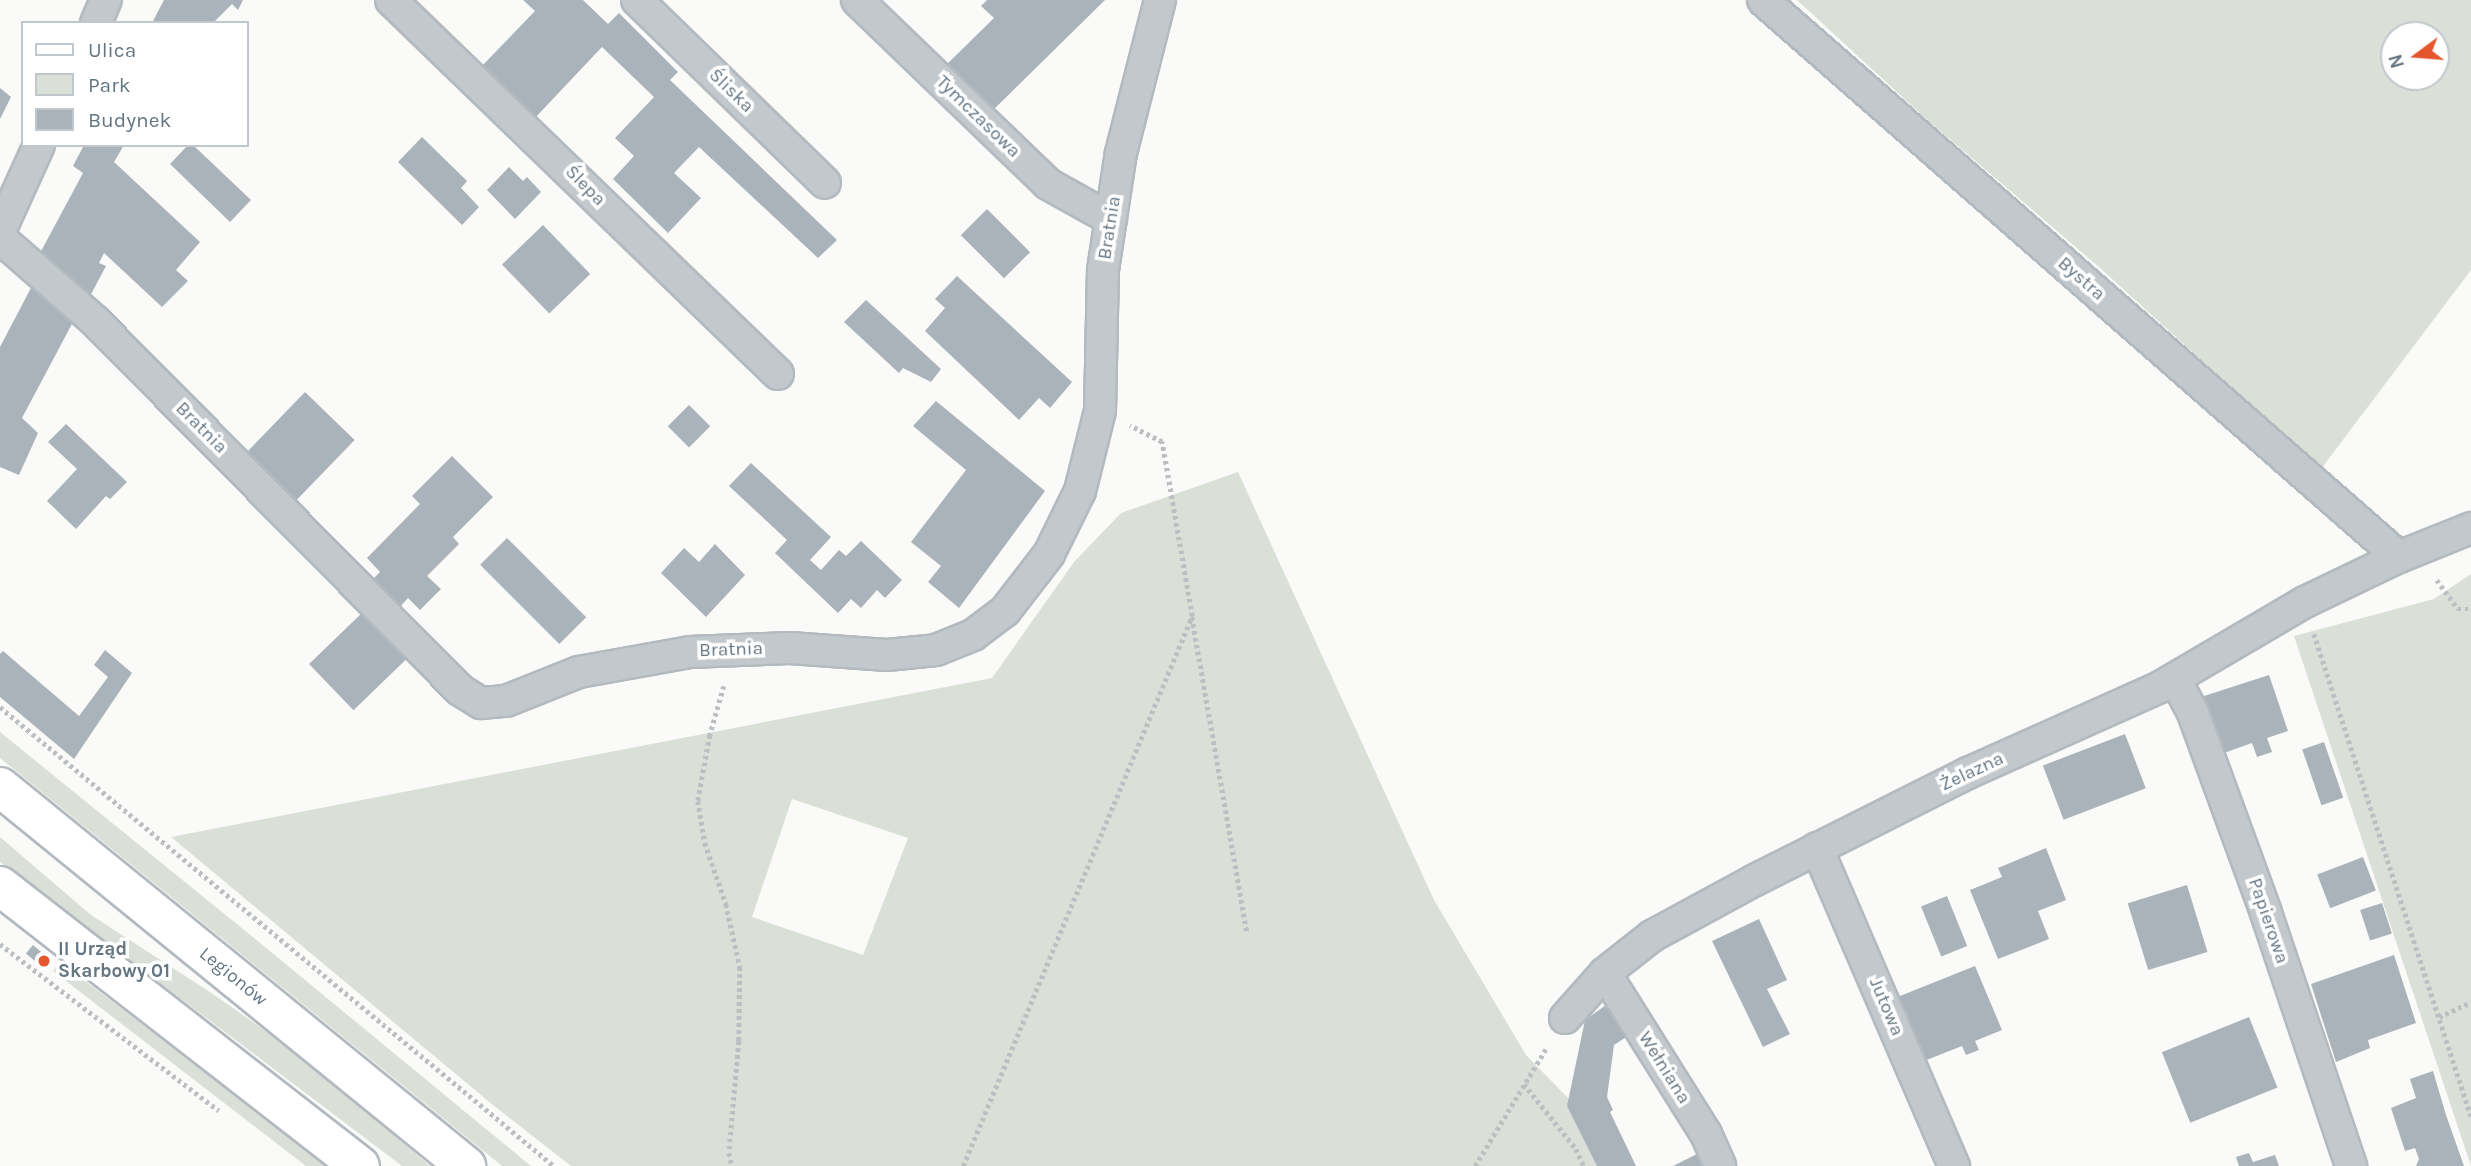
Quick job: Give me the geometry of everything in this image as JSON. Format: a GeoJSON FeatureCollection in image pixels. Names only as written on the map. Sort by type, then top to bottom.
{"type":"FeatureCollection","features":[{"type":"Feature","properties":{"kind":"street"},"geometry":{"type":"LineString","coordinates":[[97,21],[106,0]]}},
{"type":"Feature","properties":{"kind":"street","name":"Ślepa"},"geometry":{"type":"LineString","coordinates":[[391,0],[778,374]]}},
{"type":"Feature","properties":{"kind":"street","name":"Śliska"},"geometry":{"type":"LineString","coordinates":[[637,0],[825,183]]}},
{"type":"Feature","properties":{"kind":"street","name":"Tymczasowa"},"geometry":{"type":"LineString","coordinates":[[857,0],[1048,184],[1111,219]]}},
{"type":"Feature","properties":{"kind":"street","name":"Bystra"},"geometry":{"type":"LineString","coordinates":[[1763,0],[2407,554]]}},
{"type":"Feature","properties":{"kind":"street","name":"Bratnia"},"geometry":{"type":"LineString","coordinates":[[0,239],[95,321],[460,690],[481,702],[506,701],[579,672],[690,652],[790,648],[887,655],[936,650],[973,635],[1005,611],[1049,554],[1080,491],[1100,411],[1103,270],[1121,153],[1151,5]]}},
{"type":"Feature","properties":{"kind":"street"},"geometry":{"type":"LineString","coordinates":[[0,230],[38,147]]}},
{"type":"Feature","properties":{"kind":"street","name":"Żelazna"},"geometry":{"type":"LineString","coordinates":[[1565,1018],[1605,973],[1652,936],[1817,848],[1968,773],[2175,679],[2305,602],[2407,554],[2471,528]]}},
{"type":"Feature","properties":{"kind":"street","name":"Papierowa"},"geometry":{"type":"LineString","coordinates":[[2175,679],[2193,713],[2266,913],[2351,1166]]}},
{"type":"Feature","properties":{"kind":"street","name":"Legionów"},"geometry":{"type":"LineString","coordinates":[[0,787],[466,1166]]}},
{"type":"Feature","properties":{"kind":"street","name":"Jutowa"},"geometry":{"type":"LineString","coordinates":[[1817,848],[1954,1166]]}},
{"type":"Feature","properties":{"kind":"street"},"geometry":{"type":"LineString","coordinates":[[0,886],[360,1166]]}},
{"type":"Feature","properties":{"kind":"street","name":"Wełniana"},"geometry":{"type":"LineString","coordinates":[[1605,973],[1706,1134],[1720,1166]]}},
{"type":"Feature","properties":{"kind":"path"},"geometry":{"type":"LineString","coordinates":[[1100,411],[1162,443],[1247,933]]}},
{"type":"Feature","properties":{"kind":"path"},"geometry":{"type":"LineString","coordinates":[[2407,554],[2458,609],[2471,609]]}},
{"type":"Feature","properties":{"kind":"path"},"geometry":{"type":"LineString","coordinates":[[2305,602],[2471,1116]]}},
{"type":"Feature","properties":{"kind":"path"},"geometry":{"type":"LineString","coordinates":[[962,1166],[1192,616]]}},
{"type":"Feature","properties":{"kind":"path"},"geometry":{"type":"LineString","coordinates":[[726,650],[724,688],[710,735],[698,801],[705,844],[726,905],[740,967],[739,1041],[729,1153],[732,1166]]}},
{"type":"Feature","properties":{"kind":"path"},"geometry":{"type":"LineString","coordinates":[[0,707],[554,1166]]}},
{"type":"Feature","properties":{"kind":"path"},"geometry":{"type":"LineString","coordinates":[[0,944],[227,1116]]}},
{"type":"Feature","properties":{"kind":"path"},"geometry":{"type":"LineString","coordinates":[[2439,1017],[2471,1002]]}},
{"type":"Feature","properties":{"kind":"path"},"geometry":{"type":"LineString","coordinates":[[1475,1166],[1565,1018]]}},
{"type":"Feature","properties":{"kind":"path"},"geometry":{"type":"LineString","coordinates":[[1524,1084],[1576,1149],[1584,1166]]}},
{"type":"Feature","properties":{"kind":"green space"},"geometry":{"type":"Polygon","coordinates":[[[1797,0],[2471,0],[2471,270],[2321,469],[2099,267],[1924,117],[1797,0]]]}},
{"type":"Feature","properties":{"kind":"green space"},"geometry":{"type":"Polygon","coordinates":[[[1238,472],[1434,900],[1526,1055],[1569,1099],[1602,1166],[571,1166],[493,1105],[171,837],[992,678],[1074,562],[1121,513],[1238,472]],[[792,799],[752,917],[863,955],[908,838],[792,799]]]}},
{"type":"Feature","properties":{"kind":"green space"},"geometry":{"type":"Polygon","coordinates":[[[2471,574],[2471,1166],[2294,636],[2434,599],[2471,574]]]}},
{"type":"Feature","properties":{"kind":"green space"},"geometry":{"type":"Polygon","coordinates":[[[0,732],[531,1166],[502,1166],[0,758],[0,732]]]}},
{"type":"Feature","properties":{"kind":"green space"},"geometry":{"type":"Polygon","coordinates":[[[0,837],[91,915],[213,994],[307,1060],[430,1166],[402,1166],[0,862],[0,837]]]}},
{"type":"Feature","properties":{"kind":"green space"},"geometry":{"type":"Polygon","coordinates":[[[60,962],[329,1166],[306,1166],[53,971],[60,962]]]}},
{"type":"Feature","properties":{"kind":"building"},"geometry":{"type":"Polygon","coordinates":[[[164,0],[243,0],[238,10],[232,4],[215,21],[153,21],[164,0]]]}},
{"type":"Feature","properties":{"kind":"building"},"geometry":{"type":"Polygon","coordinates":[[[523,0],[583,0],[608,24],[619,13],[678,72],[670,80],[837,240],[818,258],[699,147],[674,173],[701,198],[668,233],[613,179],[634,156],[615,138],[654,97],[602,47],[533,120],[479,69],[535,11],[523,0]]]}},
{"type":"Feature","properties":{"kind":"building"},"geometry":{"type":"Polygon","coordinates":[[[987,0],[1105,0],[983,120],[938,73],[994,18],[981,6],[987,0]]]}},
{"type":"Feature","properties":{"kind":"building"},"geometry":{"type":"Polygon","coordinates":[[[0,88],[11,97],[0,119],[0,88]]]}},
{"type":"Feature","properties":{"kind":"building"},"geometry":{"type":"Polygon","coordinates":[[[422,137],[467,181],[461,188],[479,207],[462,225],[398,162],[422,137]]]}},
{"type":"Feature","properties":{"kind":"building"},"geometry":{"type":"Polygon","coordinates":[[[83,147],[123,147],[114,162],[200,242],[176,270],[188,281],[162,307],[104,253],[99,263],[106,266],[89,298],[39,255],[83,173],[73,166],[83,147]]]}},
{"type":"Feature","properties":{"kind":"building"},"geometry":{"type":"Polygon","coordinates":[[[186,147],[195,147],[251,200],[230,222],[170,164],[186,147]]]}},
{"type":"Feature","properties":{"kind":"building"},"geometry":{"type":"Polygon","coordinates":[[[509,167],[523,181],[527,177],[541,192],[515,219],[487,190],[509,167]]]}},
{"type":"Feature","properties":{"kind":"building"},"geometry":{"type":"Polygon","coordinates":[[[987,209],[1030,252],[1004,278],[961,235],[987,209]]]}},
{"type":"Feature","properties":{"kind":"building"},"geometry":{"type":"Polygon","coordinates":[[[543,225],[590,274],[549,314],[502,265],[543,225]]]}},
{"type":"Feature","properties":{"kind":"building"},"geometry":{"type":"Polygon","coordinates":[[[957,276],[1072,382],[1050,408],[1039,398],[1019,420],[925,331],[945,308],[935,299],[957,276]]]}},
{"type":"Feature","properties":{"kind":"building"},"geometry":{"type":"Polygon","coordinates":[[[33,284],[73,322],[22,418],[38,433],[19,475],[0,467],[0,347],[33,284]]]}},
{"type":"Feature","properties":{"kind":"building"},"geometry":{"type":"Polygon","coordinates":[[[866,300],[941,369],[931,382],[903,368],[899,373],[844,322],[866,300]]]}},
{"type":"Feature","properties":{"kind":"building"},"geometry":{"type":"Polygon","coordinates":[[[305,392],[355,440],[294,503],[244,455],[305,392]]]}},
{"type":"Feature","properties":{"kind":"building"},"geometry":{"type":"Polygon","coordinates":[[[936,401],[1045,491],[959,608],[928,582],[941,566],[911,542],[966,470],[913,426],[936,401]]]}},
{"type":"Feature","properties":{"kind":"building"},"geometry":{"type":"Polygon","coordinates":[[[689,405],[710,426],[689,447],[668,426],[689,405]]]}},
{"type":"Feature","properties":{"kind":"building"},"geometry":{"type":"Polygon","coordinates":[[[66,424],[127,482],[110,499],[106,496],[76,529],[47,501],[77,469],[48,442],[66,424]]]}},
{"type":"Feature","properties":{"kind":"building"},"geometry":{"type":"Polygon","coordinates":[[[452,456],[493,497],[453,537],[459,544],[427,576],[441,589],[420,610],[408,598],[397,610],[369,583],[380,572],[367,558],[420,504],[412,496],[452,456]]]}},
{"type":"Feature","properties":{"kind":"building"},"geometry":{"type":"Polygon","coordinates":[[[751,463],[831,537],[810,560],[821,570],[839,550],[846,556],[861,541],[902,580],[885,598],[877,590],[861,608],[851,599],[838,613],[775,553],[787,540],[729,486],[751,463]]]}},
{"type":"Feature","properties":{"kind":"building"},"geometry":{"type":"Polygon","coordinates":[[[507,538],[586,617],[559,644],[480,565],[507,538]]]}},
{"type":"Feature","properties":{"kind":"building"},"geometry":{"type":"Polygon","coordinates":[[[715,544],[745,575],[706,617],[661,573],[684,548],[699,562],[715,544]]]}},
{"type":"Feature","properties":{"kind":"building"},"geometry":{"type":"Polygon","coordinates":[[[363,612],[407,658],[354,710],[309,664],[363,612]]]}},
{"type":"Feature","properties":{"kind":"building"},"geometry":{"type":"Polygon","coordinates":[[[105,650],[132,673],[74,759],[0,697],[0,654],[3,651],[79,716],[108,677],[94,665],[105,650]]]}},
{"type":"Feature","properties":{"kind":"building"},"geometry":{"type":"Polygon","coordinates":[[[2269,675],[2288,731],[2267,738],[2272,752],[2257,757],[2252,743],[2221,754],[2201,697],[2269,675]]]}},
{"type":"Feature","properties":{"kind":"building"},"geometry":{"type":"Polygon","coordinates":[[[2125,734],[2146,788],[2064,820],[2043,766],[2125,734]]]}},
{"type":"Feature","properties":{"kind":"building"},"geometry":{"type":"Polygon","coordinates":[[[2324,742],[2343,798],[2321,805],[2302,749],[2324,742]]]}},
{"type":"Feature","properties":{"kind":"building"},"geometry":{"type":"Polygon","coordinates":[[[2046,848],[2066,900],[2038,911],[2049,939],[1998,959],[1970,890],[2002,877],[1998,868],[2046,848]]]}},
{"type":"Feature","properties":{"kind":"building"},"geometry":{"type":"Polygon","coordinates":[[[2363,857],[2376,891],[2330,908],[2317,875],[2363,857]]]}},
{"type":"Feature","properties":{"kind":"building"},"geometry":{"type":"Polygon","coordinates":[[[2187,885],[2207,952],[2148,970],[2128,903],[2187,885]]]}},
{"type":"Feature","properties":{"kind":"building"},"geometry":{"type":"Polygon","coordinates":[[[1947,896],[1967,946],[1941,957],[1921,906],[1947,896]]]}},
{"type":"Feature","properties":{"kind":"building"},"geometry":{"type":"Polygon","coordinates":[[[2382,903],[2392,933],[2370,941],[2360,910],[2382,903]]]}},
{"type":"Feature","properties":{"kind":"building"},"geometry":{"type":"Polygon","coordinates":[[[1759,919],[1787,980],[1767,989],[1790,1034],[1763,1047],[1712,941],[1759,919]]]}},
{"type":"Feature","properties":{"kind":"building"},"geometry":{"type":"Polygon","coordinates":[[[33,945],[53,962],[46,970],[26,953],[33,945]]]}},
{"type":"Feature","properties":{"kind":"building"},"geometry":{"type":"Polygon","coordinates":[[[2394,955],[2416,1023],[2368,1040],[2370,1048],[2336,1062],[2311,984],[2394,955]]]}},
{"type":"Feature","properties":{"kind":"building"},"geometry":{"type":"Polygon","coordinates":[[[1975,966],[2002,1030],[1975,1041],[1979,1050],[1966,1055],[1962,1046],[1919,1063],[1889,992],[1896,988],[1900,996],[1975,966]]]}},
{"type":"Feature","properties":{"kind":"building"},"geometry":{"type":"Polygon","coordinates":[[[1609,1003],[1628,1036],[1614,1045],[1607,1097],[1613,1110],[1610,1112],[1636,1166],[1597,1166],[1567,1106],[1585,1020],[1609,1003]]]}},
{"type":"Feature","properties":{"kind":"building"},"geometry":{"type":"Polygon","coordinates":[[[2249,1017],[2277,1087],[2190,1123],[2162,1052],[2249,1017]]]}},
{"type":"Feature","properties":{"kind":"building"},"geometry":{"type":"Polygon","coordinates":[[[2433,1071],[2464,1166],[2416,1166],[2419,1159],[2415,1148],[2405,1151],[2391,1108],[2416,1098],[2410,1079],[2433,1071]]]}},
{"type":"Feature","properties":{"kind":"building"},"geometry":{"type":"Polygon","coordinates":[[[2249,1153],[2253,1162],[2275,1155],[2279,1166],[2239,1166],[2236,1157],[2249,1153]]]}},
{"type":"Feature","properties":{"kind":"building"},"geometry":{"type":"Polygon","coordinates":[[[1697,1154],[1703,1166],[1673,1166],[1697,1154]]]}},
{"type":"Feature","properties":{"kind":"place","name":"II Urząd Skarbowy 01"},"geometry":{"type":"Point","coordinates":[44,961]}}]}
